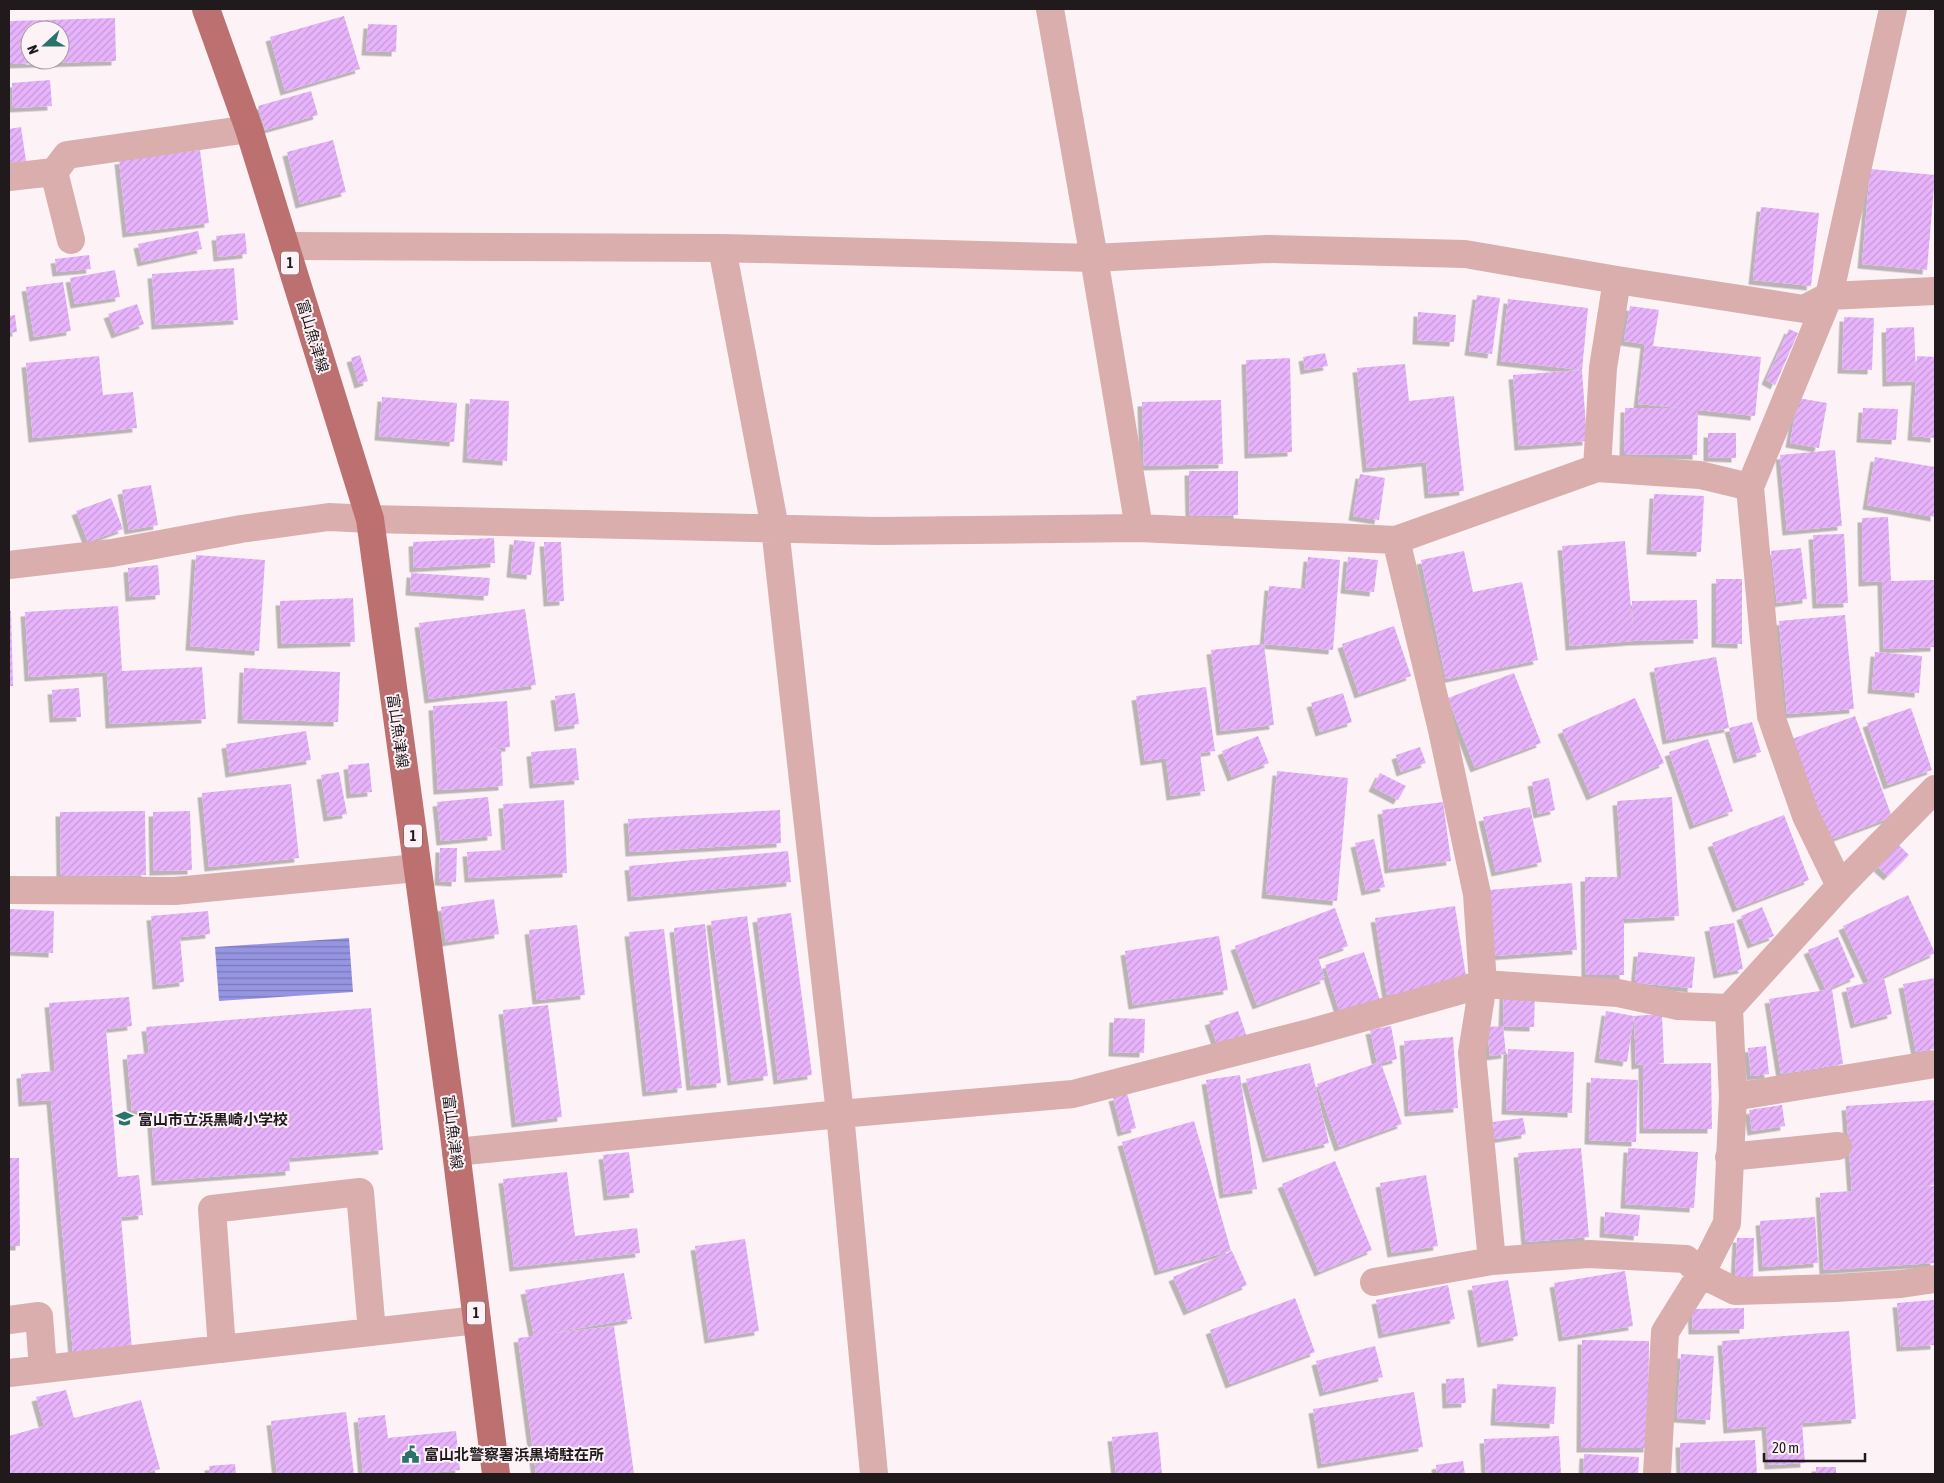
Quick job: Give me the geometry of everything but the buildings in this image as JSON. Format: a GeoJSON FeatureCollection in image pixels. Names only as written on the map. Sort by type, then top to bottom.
{"type":"FeatureCollection","features":[{"type":"Feature","properties":{"kind":"main road","name":"富山魚津線"},"geometry":{"type":"LineString","coordinates":[[206,9],[249,129],[370,520],[456,1152],[496,1474]]}},
{"type":"Feature","properties":{"kind":"street"},"geometry":{"type":"LineString","coordinates":[[1050,9],[1094,258],[1138,528]]}},
{"type":"Feature","properties":{"kind":"street"},"geometry":{"type":"LineString","coordinates":[[1840,886],[1806,816],[1771,716],[1750,487],[1829,296],[1892,9]]}},
{"type":"Feature","properties":{"kind":"street"},"geometry":{"type":"LineString","coordinates":[[9,178],[54,172],[67,155],[249,129]]}},
{"type":"Feature","properties":{"kind":"street"},"geometry":{"type":"LineString","coordinates":[[54,172],[71,240]]}},
{"type":"Feature","properties":{"kind":"street"},"geometry":{"type":"LineString","coordinates":[[285,246],[722,248],[1094,258],[1267,249],[1466,254],[1804,309],[1829,296],[1935,291]]}},
{"type":"Feature","properties":{"kind":"street"},"geometry":{"type":"LineString","coordinates":[[722,248],[775,528],[840,1114],[874,1474]]}},
{"type":"Feature","properties":{"kind":"street"},"geometry":{"type":"LineString","coordinates":[[1597,468],[1603,368],[1617,280]]}},
{"type":"Feature","properties":{"kind":"street"},"geometry":{"type":"LineString","coordinates":[[9,565],[112,553],[241,528],[329,516],[370,520],[877,531],[1138,528],[1396,540],[1597,468],[1700,475],[1750,487]]}},
{"type":"Feature","properties":{"kind":"street"},"geometry":{"type":"LineString","coordinates":[[1396,540],[1442,730],[1477,894],[1483,984],[1472,1053],[1492,1261]]}},
{"type":"Feature","properties":{"kind":"street"},"geometry":{"type":"LineString","coordinates":[[1657,1474],[1665,1332],[1700,1274],[1726,1222],[1733,1097],[1729,1008],[1840,886],[1935,790]]}},
{"type":"Feature","properties":{"kind":"street"},"geometry":{"type":"LineString","coordinates":[[9,890],[175,891],[417,868]]}},
{"type":"Feature","properties":{"kind":"street"},"geometry":{"type":"LineString","coordinates":[[456,1152],[840,1114],[1073,1094],[1309,1033],[1483,984],[1618,993],[1678,1006],[1729,1008]]}},
{"type":"Feature","properties":{"kind":"street"},"geometry":{"type":"LineString","coordinates":[[1733,1097],[1935,1064]]}},
{"type":"Feature","properties":{"kind":"street"},"geometry":{"type":"LineString","coordinates":[[1729,1157],[1838,1146]]}},
{"type":"Feature","properties":{"kind":"street"},"geometry":{"type":"LineString","coordinates":[[222,1349],[212,1210],[360,1192],[372,1332]]}},
{"type":"Feature","properties":{"kind":"street"},"geometry":{"type":"LineString","coordinates":[[1374,1282],[1492,1261],[1589,1254],[1686,1259],[1700,1274],[1735,1291],[1836,1288],[1901,1284],[1935,1279]]}},
{"type":"Feature","properties":{"kind":"street"},"geometry":{"type":"LineString","coordinates":[[9,1320],[39,1316],[43,1369]]}},
{"type":"Feature","properties":{"kind":"street"},"geometry":{"type":"LineString","coordinates":[[9,1373],[477,1320]]}},
{"type":"Feature","properties":{"kind":"water"},"geometry":{"type":"Polygon","coordinates":[[[349,938],[353,992],[219,1001],[215,947],[349,938]]]}},
{"type":"Feature","properties":{"kind":"place","name":"富山市立浜黒崎小学校"},"geometry":{"type":"Point","coordinates":[124,1119]}},
{"type":"Feature","properties":{"kind":"place","name":"富山北警察署浜黒埼駐在所"},"geometry":{"type":"Point","coordinates":[410,1454]}}]}
